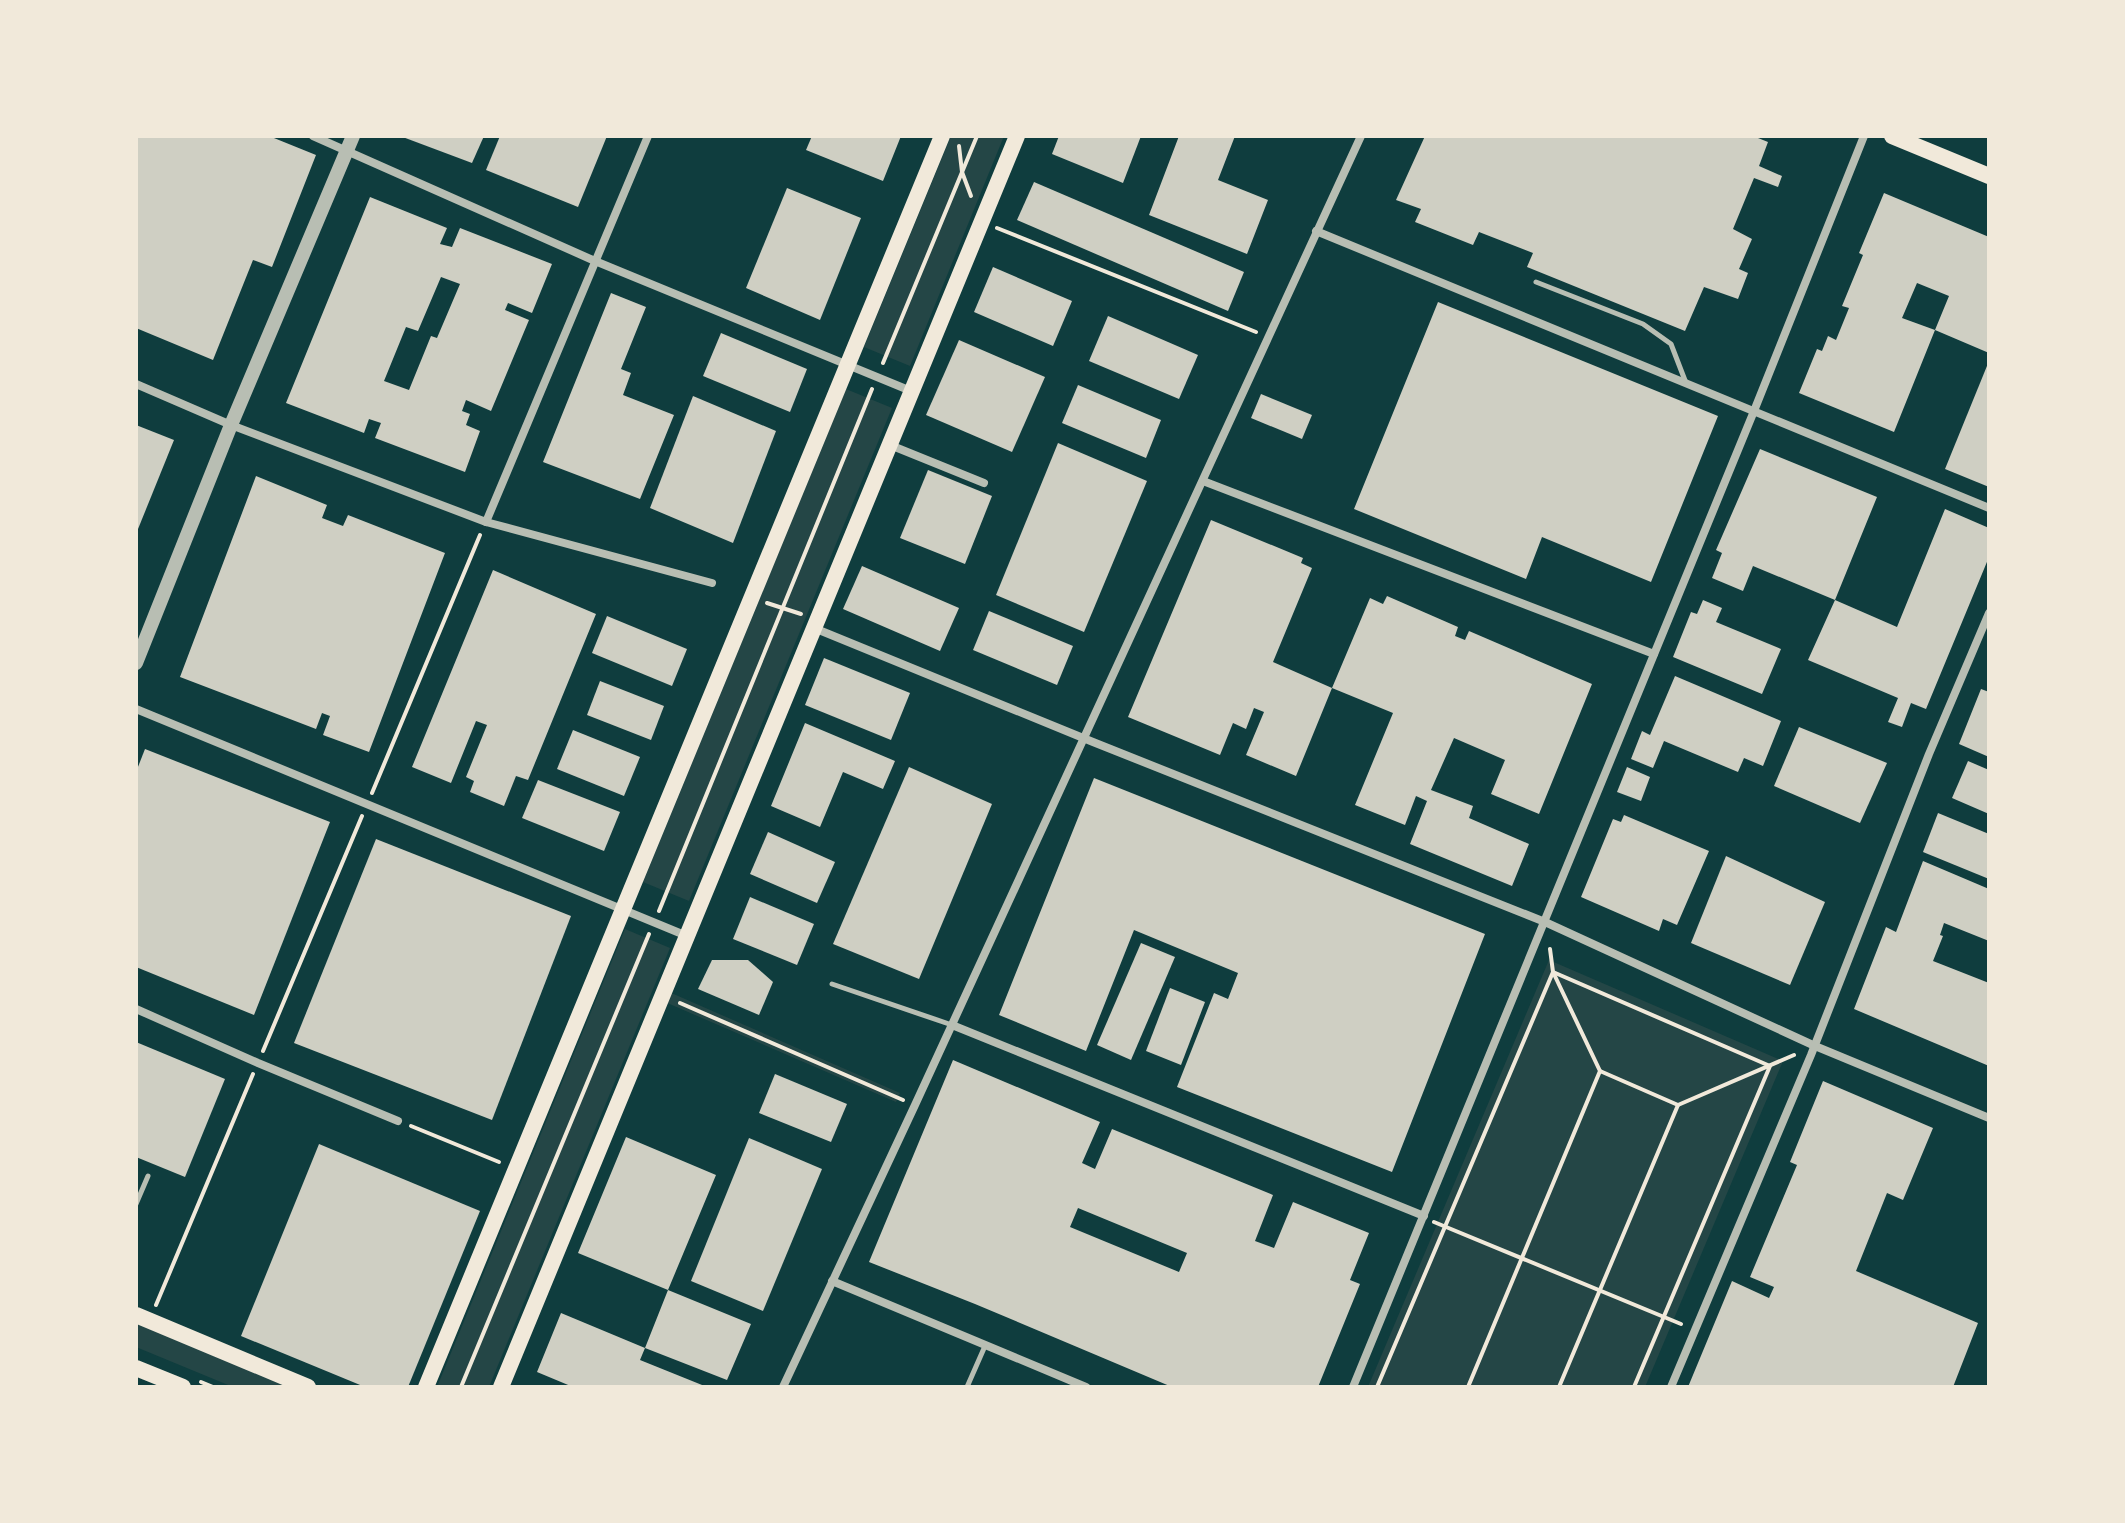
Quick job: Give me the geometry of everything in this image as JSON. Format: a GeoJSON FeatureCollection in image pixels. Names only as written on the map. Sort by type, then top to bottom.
{"type":"FeatureCollection","features":[{"type":"Feature","properties":{"kind":"main road"},"geometry":{"type":"LineString","coordinates":[[426,1387],[942,136]]}},
{"type":"Feature","properties":{"kind":"main road"},"geometry":{"type":"LineString","coordinates":[[501,1387],[1017,136]]}},
{"type":"Feature","properties":{"kind":"main road"},"geometry":{"type":"LineString","coordinates":[[1892,136],[1989,176]]}},
{"type":"Feature","properties":{"kind":"main road"},"geometry":{"type":"LineString","coordinates":[[143,1318],[308,1387]]}},
{"type":"Feature","properties":{"kind":"main road"},"geometry":{"type":"LineString","coordinates":[[136,1368],[183,1387]]}},
{"type":"Feature","properties":{"kind":"street"},"geometry":{"type":"LineString","coordinates":[[313,136],[595,261],[911,391]]}},
{"type":"Feature","properties":{"kind":"street"},"geometry":{"type":"LineString","coordinates":[[136,663],[231,425],[353,136]]}},
{"type":"Feature","properties":{"kind":"street"},"geometry":{"type":"LineString","coordinates":[[486,522],[648,136]]}},
{"type":"Feature","properties":{"kind":"street"},"geometry":{"type":"LineString","coordinates":[[783,1387],[1361,136]]}},
{"type":"Feature","properties":{"kind":"street"},"geometry":{"type":"LineString","coordinates":[[1353,1387],[1864,136]]}},
{"type":"Feature","properties":{"kind":"street"},"geometry":{"type":"LineString","coordinates":[[1316,231],[1989,508]]}},
{"type":"Feature","properties":{"kind":"street"},"geometry":{"type":"LineString","coordinates":[[136,384],[231,425],[486,522],[712,583]]}},
{"type":"Feature","properties":{"kind":"street"},"geometry":{"type":"LineString","coordinates":[[890,444],[984,483]]}},
{"type":"Feature","properties":{"kind":"street"},"geometry":{"type":"LineString","coordinates":[[1203,481],[1654,654]]}},
{"type":"Feature","properties":{"kind":"street"},"geometry":{"type":"LineString","coordinates":[[1671,1387],[1815,1046],[1929,754],[1989,613]]}},
{"type":"Feature","properties":{"kind":"street"},"geometry":{"type":"LineString","coordinates":[[814,628],[1545,922],[1815,1046],[1989,1118]]}},
{"type":"Feature","properties":{"kind":"street"},"geometry":{"type":"LineString","coordinates":[[136,709],[687,936]]}},
{"type":"Feature","properties":{"kind":"street"},"geometry":{"type":"LineString","coordinates":[[136,1009],[398,1121]]}},
{"type":"Feature","properties":{"kind":"street"},"geometry":{"type":"LineString","coordinates":[[952,1025],[1424,1216]]}},
{"type":"Feature","properties":{"kind":"street"},"geometry":{"type":"LineString","coordinates":[[832,1281],[1086,1387]]}},
{"type":"Feature","properties":{"kind":"lane"},"geometry":{"type":"LineString","coordinates":[[1536,282],[1643,324],[1671,344],[1686,383]]}},
{"type":"Feature","properties":{"kind":"lane"},"geometry":{"type":"LineString","coordinates":[[832,984],[952,1025]]}},
{"type":"Feature","properties":{"kind":"lane"},"geometry":{"type":"LineString","coordinates":[[136,1204],[148,1176]]}},
{"type":"Feature","properties":{"kind":"lane"},"geometry":{"type":"LineString","coordinates":[[967,1387],[986,1345]]}},
{"type":"Feature","properties":{"kind":"path"},"geometry":{"type":"LineString","coordinates":[[958,136],[962,172],[981,221],[1269,338]]}},
{"type":"Feature","properties":{"kind":"path"},"geometry":{"type":"LineString","coordinates":[[461,1387],[977,136]]}},
{"type":"Feature","properties":{"kind":"path"},"geometry":{"type":"LineString","coordinates":[[143,1318],[258,1063],[486,522]]}},
{"type":"Feature","properties":{"kind":"path"},"geometry":{"type":"LineString","coordinates":[[1548,938],[1553,972],[1600,1071],[1678,1105]]}},
{"type":"Feature","properties":{"kind":"path"},"geometry":{"type":"LineString","coordinates":[[1553,972],[1770,1066]]}},
{"type":"Feature","properties":{"kind":"path"},"geometry":{"type":"LineString","coordinates":[[1377,1387],[1553,972]]}},
{"type":"Feature","properties":{"kind":"path"},"geometry":{"type":"LineString","coordinates":[[663,996],[915,1105]]}},
{"type":"Feature","properties":{"kind":"path"},"geometry":{"type":"LineString","coordinates":[[1559,1387],[1678,1105],[1803,1051]]}},
{"type":"Feature","properties":{"kind":"path"},"geometry":{"type":"LineString","coordinates":[[1634,1387],[1770,1066]]}},
{"type":"Feature","properties":{"kind":"path"},"geometry":{"type":"LineString","coordinates":[[1468,1387],[1600,1071]]}},
{"type":"Feature","properties":{"kind":"path"},"geometry":{"type":"LineString","coordinates":[[398,1121],[516,1168]]}},
{"type":"Feature","properties":{"kind":"path"},"geometry":{"type":"LineString","coordinates":[[1424,1216],[1695,1329]]}},
{"type":"Feature","properties":{"kind":"shaded area"},"geometry":{"type":"Polygon","coordinates":[[[951,136],[1004,136],[910,366],[864,347],[951,136]]]}},
{"type":"Feature","properties":{"kind":"shaded area"},"geometry":{"type":"Polygon","coordinates":[[[846,389],[892,408],[689,901],[643,882],[846,389]]]}},
{"type":"Feature","properties":{"kind":"shaded area"},"geometry":{"type":"Polygon","coordinates":[[[625,929],[670,948],[489,1387],[437,1387],[625,929]]]}},
{"type":"Feature","properties":{"kind":"shaded area"},"geometry":{"type":"Polygon","coordinates":[[[1549,960],[1783,1061],[1645,1387],[1368,1387],[1549,960]]]}},
{"type":"Feature","properties":{"kind":"shaded area"},"geometry":{"type":"Polygon","coordinates":[[[669,992],[900,1093],[896,1102],[665,1002],[669,992]]]}},
{"type":"Feature","properties":{"kind":"shaded area"},"geometry":{"type":"Polygon","coordinates":[[[136,1316],[296,1387],[233,1387],[136,1347],[136,1316]]]}},
{"type":"Feature","properties":{"kind":"building"},"geometry":{"type":"Polygon","coordinates":[[[136,136],[269,136],[316,155],[272,267],[253,260],[213,360],[136,328],[136,136]]]}},
{"type":"Feature","properties":{"kind":"building"},"geometry":{"type":"Polygon","coordinates":[[[400,136],[484,136],[472,163],[400,136]]]}},
{"type":"Feature","properties":{"kind":"building"},"geometry":{"type":"Polygon","coordinates":[[[500,136],[607,136],[578,207],[486,170],[500,136]]]}},
{"type":"Feature","properties":{"kind":"building"},"geometry":{"type":"Polygon","coordinates":[[[812,136],[901,136],[883,181],[806,150],[812,136]]]}},
{"type":"Feature","properties":{"kind":"building"},"geometry":{"type":"Polygon","coordinates":[[[1059,136],[1141,136],[1123,183],[1052,154],[1059,136]]]}},
{"type":"Feature","properties":{"kind":"building"},"geometry":{"type":"Polygon","coordinates":[[[1179,136],[1235,136],[1218,180],[1268,200],[1247,254],[1149,215],[1179,136]]]}},
{"type":"Feature","properties":{"kind":"building"},"geometry":{"type":"Polygon","coordinates":[[[1425,136],[1753,136],[1768,142],[1759,166],[1782,176],[1778,187],[1754,178],[1733,229],[1752,239],[1739,269],[1748,273],[1738,299],[1704,287],[1685,331],[1527,267],[1533,253],[1479,232],[1473,245],[1415,222],[1421,209],[1396,200],[1425,136]]]}},
{"type":"Feature","properties":{"kind":"building"},"geometry":{"type":"Polygon","coordinates":[[[1034,182],[1244,272],[1228,311],[1017,220],[1034,182]]]}},
{"type":"Feature","properties":{"kind":"building"},"geometry":{"type":"Polygon","coordinates":[[[787,188],[861,218],[820,320],[746,288],[787,188]]]}},
{"type":"Feature","properties":{"kind":"building"},"geometry":{"type":"Polygon","coordinates":[[[1884,193],[1989,237],[1989,353],[1935,330],[1894,432],[1799,393],[1817,349],[1822,351],[1828,336],[1836,340],[1849,308],[1842,306],[1863,255],[1859,253],[1884,193]],[[1917,283],[1902,318],[1935,330],[1949,296],[1917,283]]]}},
{"type":"Feature","properties":{"kind":"building"},"geometry":{"type":"Polygon","coordinates":[[[370,197],[447,228],[440,244],[452,247],[460,228],[552,264],[532,313],[508,303],[505,310],[529,320],[491,411],[466,400],[462,411],[470,414],[466,425],[480,431],[465,472],[375,438],[381,423],[369,419],[364,433],[286,403],[370,197]],[[441,277],[418,331],[406,327],[384,381],[409,390],[431,336],[437,338],[460,284],[441,277]]]}},
{"type":"Feature","properties":{"kind":"building"},"geometry":{"type":"Polygon","coordinates":[[[993,267],[1072,301],[1053,346],[974,312],[993,267]]]}},
{"type":"Feature","properties":{"kind":"building"},"geometry":{"type":"Polygon","coordinates":[[[611,293],[646,307],[621,369],[631,373],[623,395],[674,415],[640,499],[543,462],[611,293]]]}},
{"type":"Feature","properties":{"kind":"building"},"geometry":{"type":"Polygon","coordinates":[[[1438,302],[1718,416],[1651,582],[1542,537],[1526,579],[1354,509],[1438,302]]]}},
{"type":"Feature","properties":{"kind":"building"},"geometry":{"type":"Polygon","coordinates":[[[1108,316],[1198,355],[1179,399],[1089,361],[1108,316]]]}},
{"type":"Feature","properties":{"kind":"building"},"geometry":{"type":"Polygon","coordinates":[[[721,333],[807,369],[790,412],[703,376],[721,333]]]}},
{"type":"Feature","properties":{"kind":"building"},"geometry":{"type":"Polygon","coordinates":[[[959,340],[1045,377],[1012,452],[926,415],[959,340]]]}},
{"type":"Feature","properties":{"kind":"building"},"geometry":{"type":"Polygon","coordinates":[[[1989,361],[1989,487],[1945,469],[1989,361]]]}},
{"type":"Feature","properties":{"kind":"building"},"geometry":{"type":"Polygon","coordinates":[[[1078,385],[1161,420],[1146,458],[1062,423],[1078,385]]]}},
{"type":"Feature","properties":{"kind":"building"},"geometry":{"type":"Polygon","coordinates":[[[1261,394],[1312,415],[1302,439],[1251,418],[1261,394]]]}},
{"type":"Feature","properties":{"kind":"building"},"geometry":{"type":"Polygon","coordinates":[[[693,396],[776,431],[733,543],[650,508],[693,396]]]}},
{"type":"Feature","properties":{"kind":"building"},"geometry":{"type":"Polygon","coordinates":[[[136,425],[174,440],[136,534],[136,425]]]}},
{"type":"Feature","properties":{"kind":"building"},"geometry":{"type":"Polygon","coordinates":[[[1058,443],[1147,481],[1084,632],[996,595],[1058,443]]]}},
{"type":"Feature","properties":{"kind":"building"},"geometry":{"type":"Polygon","coordinates":[[[1760,449],[1877,497],[1835,600],[1753,566],[1743,591],[1712,578],[1722,553],[1716,550],[1760,449]]]}},
{"type":"Feature","properties":{"kind":"building"},"geometry":{"type":"Polygon","coordinates":[[[928,470],[992,496],[965,564],[900,538],[928,470]]]}},
{"type":"Feature","properties":{"kind":"building"},"geometry":{"type":"Polygon","coordinates":[[[256,476],[327,505],[322,518],[343,526],[348,515],[445,553],[369,752],[323,735],[330,716],[322,713],[316,729],[180,677],[256,476]]]}},
{"type":"Feature","properties":{"kind":"building"},"geometry":{"type":"Polygon","coordinates":[[[1945,509],[1989,528],[1989,557],[1926,709],[1911,703],[1902,727],[1888,722],[1898,698],[1808,660],[1835,600],[1897,627],[1945,509]]]}},
{"type":"Feature","properties":{"kind":"building"},"geometry":{"type":"Polygon","coordinates":[[[1211,520],[1303,558],[1301,563],[1312,568],[1273,662],[1332,688],[1296,776],[1246,755],[1264,712],[1254,708],[1246,729],[1233,723],[1220,755],[1128,717],[1211,520]]]}},
{"type":"Feature","properties":{"kind":"building"},"geometry":{"type":"Polygon","coordinates":[[[862,566],[959,608],[940,651],[843,609],[862,566]]]}},
{"type":"Feature","properties":{"kind":"building"},"geometry":{"type":"Polygon","coordinates":[[[493,570],[596,614],[528,780],[516,776],[504,806],[470,792],[474,781],[466,777],[487,725],[476,721],[451,783],[412,767],[493,570]]]}},
{"type":"Feature","properties":{"kind":"building"},"geometry":{"type":"Polygon","coordinates":[[[1387,596],[1458,627],[1455,636],[1465,640],[1469,631],[1592,684],[1539,814],[1491,794],[1505,760],[1454,738],[1431,790],[1473,806],[1469,818],[1529,844],[1512,886],[1410,844],[1427,801],[1416,796],[1405,825],[1355,805],[1393,713],[1332,688],[1370,598],[1383,604],[1387,596]]]}},
{"type":"Feature","properties":{"kind":"building"},"geometry":{"type":"Polygon","coordinates":[[[1703,600],[1722,608],[1716,622],[1781,649],[1762,694],[1673,657],[1691,612],[1697,614],[1703,600]]]}},
{"type":"Feature","properties":{"kind":"building"},"geometry":{"type":"Polygon","coordinates":[[[989,611],[1073,646],[1057,685],[973,650],[989,611]]]}},
{"type":"Feature","properties":{"kind":"building"},"geometry":{"type":"Polygon","coordinates":[[[607,616],[687,649],[672,686],[592,653],[607,616]]]}},
{"type":"Feature","properties":{"kind":"building"},"geometry":{"type":"Polygon","coordinates":[[[824,658],[910,693],[891,740],[805,705],[824,658]]]}},
{"type":"Feature","properties":{"kind":"building"},"geometry":{"type":"Polygon","coordinates":[[[1675,676],[1781,721],[1763,766],[1744,758],[1738,772],[1664,741],[1653,768],[1631,759],[1642,731],[1650,735],[1675,676]]]}},
{"type":"Feature","properties":{"kind":"building"},"geometry":{"type":"Polygon","coordinates":[[[600,681],[664,706],[651,740],[587,715],[600,681]]]}},
{"type":"Feature","properties":{"kind":"building"},"geometry":{"type":"Polygon","coordinates":[[[1981,689],[1989,692],[1989,757],[1959,744],[1981,689]]]}},
{"type":"Feature","properties":{"kind":"building"},"geometry":{"type":"Polygon","coordinates":[[[805,723],[895,761],[883,789],[843,772],[820,827],[771,806],[805,723]]]}},
{"type":"Feature","properties":{"kind":"building"},"geometry":{"type":"Polygon","coordinates":[[[1799,727],[1887,763],[1860,823],[1774,786],[1799,727]]]}},
{"type":"Feature","properties":{"kind":"building"},"geometry":{"type":"Polygon","coordinates":[[[573,730],[640,757],[624,796],[557,769],[573,730]]]}},
{"type":"Feature","properties":{"kind":"building"},"geometry":{"type":"Polygon","coordinates":[[[145,749],[330,822],[254,1015],[136,967],[136,772],[145,749]]]}},
{"type":"Feature","properties":{"kind":"building"},"geometry":{"type":"Polygon","coordinates":[[[1968,761],[1989,770],[1989,814],[1952,798],[1968,761]]]}},
{"type":"Feature","properties":{"kind":"building"},"geometry":{"type":"Polygon","coordinates":[[[909,767],[992,804],[919,979],[833,944],[909,767]]]}},
{"type":"Feature","properties":{"kind":"building"},"geometry":{"type":"Polygon","coordinates":[[[1627,767],[1650,777],[1641,801],[1617,792],[1627,767]]]}},
{"type":"Feature","properties":{"kind":"building"},"geometry":{"type":"Polygon","coordinates":[[[1094,778],[1485,934],[1392,1172],[1177,1087],[1214,993],[1228,999],[1238,973],[1134,930],[1086,1051],[999,1015],[1094,778]]]}},
{"type":"Feature","properties":{"kind":"building"},"geometry":{"type":"Polygon","coordinates":[[[538,780],[620,812],[604,851],[522,818],[538,780]]]}},
{"type":"Feature","properties":{"kind":"building"},"geometry":{"type":"Polygon","coordinates":[[[1938,813],[1989,834],[1989,879],[1923,852],[1938,813]]]}},
{"type":"Feature","properties":{"kind":"building"},"geometry":{"type":"Polygon","coordinates":[[[1624,815],[1709,851],[1677,925],[1663,919],[1659,931],[1581,897],[1613,819],[1621,822],[1624,815]]]}},
{"type":"Feature","properties":{"kind":"building"},"geometry":{"type":"Polygon","coordinates":[[[768,832],[835,862],[817,903],[750,874],[768,832]]]}},
{"type":"Feature","properties":{"kind":"building"},"geometry":{"type":"Polygon","coordinates":[[[376,839],[571,916],[492,1120],[294,1043],[376,839]]]}},
{"type":"Feature","properties":{"kind":"building"},"geometry":{"type":"Polygon","coordinates":[[[1726,856],[1825,902],[1790,985],[1691,943],[1726,856]]]}},
{"type":"Feature","properties":{"kind":"building"},"geometry":{"type":"Polygon","coordinates":[[[1923,861],[1989,889],[1989,941],[1944,923],[1940,935],[1943,936],[1933,961],[1989,983],[1989,1066],[1854,1009],[1886,927],[1896,932],[1923,861]]]}},
{"type":"Feature","properties":{"kind":"building"},"geometry":{"type":"Polygon","coordinates":[[[750,897],[814,924],[797,965],[733,939],[750,897]]]}},
{"type":"Feature","properties":{"kind":"building"},"geometry":{"type":"Polygon","coordinates":[[[1141,943],[1175,957],[1131,1060],[1097,1045],[1141,943]]]}},
{"type":"Feature","properties":{"kind":"building"},"geometry":{"type":"Polygon","coordinates":[[[712,960],[748,960],[773,982],[759,1015],[698,989],[712,960]]]}},
{"type":"Feature","properties":{"kind":"building"},"geometry":{"type":"Polygon","coordinates":[[[1170,988],[1205,1002],[1181,1065],[1146,1051],[1170,988]]]}},
{"type":"Feature","properties":{"kind":"building"},"geometry":{"type":"Polygon","coordinates":[[[136,1042],[225,1079],[185,1177],[136,1157],[136,1042]]]}},
{"type":"Feature","properties":{"kind":"building"},"geometry":{"type":"Polygon","coordinates":[[[953,1060],[1100,1122],[1082,1163],[1095,1169],[1112,1129],[1273,1195],[1255,1241],[1274,1248],[1293,1202],[1369,1233],[1350,1280],[1360,1284],[1318,1387],[1172,1387],[869,1262],[953,1060]],[[1078,1208],[1070,1227],[1179,1272],[1187,1253],[1078,1208]]]}},
{"type":"Feature","properties":{"kind":"building"},"geometry":{"type":"Polygon","coordinates":[[[775,1074],[847,1104],[831,1142],[759,1113],[775,1074]]]}},
{"type":"Feature","properties":{"kind":"building"},"geometry":{"type":"Polygon","coordinates":[[[1823,1081],[1933,1128],[1903,1200],[1887,1193],[1856,1271],[1978,1323],[1953,1387],[1688,1387],[1732,1281],[1769,1298],[1774,1287],[1750,1277],[1797,1165],[1790,1162],[1823,1081]]]}},
{"type":"Feature","properties":{"kind":"building"},"geometry":{"type":"Polygon","coordinates":[[[626,1137],[716,1175],[668,1290],[578,1253],[626,1137]]]}},
{"type":"Feature","properties":{"kind":"building"},"geometry":{"type":"Polygon","coordinates":[[[749,1138],[822,1169],[763,1311],[691,1281],[749,1138]]]}},
{"type":"Feature","properties":{"kind":"building"},"geometry":{"type":"Polygon","coordinates":[[[319,1144],[480,1211],[408,1387],[365,1387],[241,1336],[319,1144]]]}},
{"type":"Feature","properties":{"kind":"building"},"geometry":{"type":"Polygon","coordinates":[[[668,1290],[751,1324],[727,1380],[645,1348],[668,1290]]]}},
{"type":"Feature","properties":{"kind":"building"},"geometry":{"type":"Polygon","coordinates":[[[561,1313],[645,1348],[640,1360],[707,1387],[573,1387],[537,1372],[561,1313]]]}}]}
